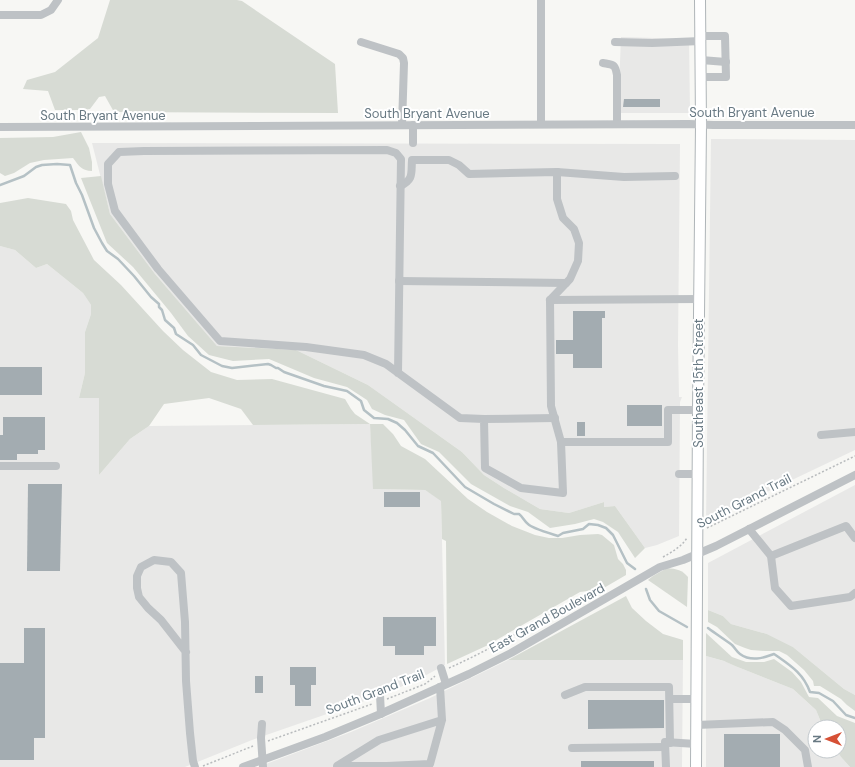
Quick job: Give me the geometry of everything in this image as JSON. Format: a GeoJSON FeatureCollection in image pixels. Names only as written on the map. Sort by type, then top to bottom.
{"type":"FeatureCollection","features":[{"type":"Feature","properties":{"kind":"main road","name":"Southeast 15th Street"},"geometry":{"type":"LineString","coordinates":[[696,767],[698,534],[697,474],[701,125],[700,0]]}},
{"type":"Feature","properties":{"kind":"street"},"geometry":{"type":"LineString","coordinates":[[0,15],[41,15],[51,10],[58,0]]}},
{"type":"Feature","properties":{"kind":"street"},"geometry":{"type":"LineString","coordinates":[[541,0],[541,124]]}},
{"type":"Feature","properties":{"kind":"street"},"geometry":{"type":"LineString","coordinates":[[615,42],[652,43],[726,36],[726,77],[701,77]]}},
{"type":"Feature","properties":{"kind":"street"},"geometry":{"type":"LineString","coordinates":[[361,42],[399,54],[403,58],[402,125]]}},
{"type":"Feature","properties":{"kind":"street"},"geometry":{"type":"LineString","coordinates":[[701,60],[726,62]]}},
{"type":"Feature","properties":{"kind":"street"},"geometry":{"type":"LineString","coordinates":[[603,63],[614,65],[616,67],[617,124]]}},
{"type":"Feature","properties":{"kind":"street","name":"South Bryant Avenue"},"geometry":{"type":"LineString","coordinates":[[0,127],[541,124],[855,125]]}},
{"type":"Feature","properties":{"kind":"street"},"geometry":{"type":"LineString","coordinates":[[413,125],[413,144]]}},
{"type":"Feature","properties":{"kind":"street"},"geometry":{"type":"LineString","coordinates":[[398,373],[400,159],[396,153],[387,150],[144,151],[119,152],[108,164],[108,184],[116,210],[158,269],[220,341],[306,347],[364,355],[386,364],[398,373],[460,418],[555,418]]}},
{"type":"Feature","properties":{"kind":"street"},"geometry":{"type":"LineString","coordinates":[[400,186],[406,184],[411,178],[412,160],[448,160],[459,165],[469,174],[557,172],[624,177],[675,176]]}},
{"type":"Feature","properties":{"kind":"street"},"geometry":{"type":"LineString","coordinates":[[484,419],[485,468],[521,488],[563,493],[561,442],[552,406],[550,300],[570,279],[578,261],[580,243],[574,229],[564,218],[557,199],[557,172]]}},
{"type":"Feature","properties":{"kind":"street"},"geometry":{"type":"LineString","coordinates":[[399,282],[566,283]]}},
{"type":"Feature","properties":{"kind":"street"},"geometry":{"type":"LineString","coordinates":[[550,300],[699,299]]}},
{"type":"Feature","properties":{"kind":"street"},"geometry":{"type":"LineString","coordinates":[[561,442],[668,442],[668,410],[698,410]]}},
{"type":"Feature","properties":{"kind":"street"},"geometry":{"type":"LineString","coordinates":[[821,435],[855,432]]}},
{"type":"Feature","properties":{"kind":"street"},"geometry":{"type":"LineString","coordinates":[[0,466],[56,466]]}},
{"type":"Feature","properties":{"kind":"street"},"geometry":{"type":"LineString","coordinates":[[679,474],[697,474]]}},
{"type":"Feature","properties":{"kind":"street","name":"East Grand Boulevard"},"geometry":{"type":"LineString","coordinates":[[243,767],[263,764],[443,686],[511,652],[660,567],[716,546],[855,475]]}},
{"type":"Feature","properties":{"kind":"street"},"geometry":{"type":"LineString","coordinates":[[771,556],[846,526],[855,538]]}},
{"type":"Feature","properties":{"kind":"street"},"geometry":{"type":"LineString","coordinates":[[749,529],[771,556],[775,588],[791,606],[850,597],[855,593]]}},
{"type":"Feature","properties":{"kind":"street"},"geometry":{"type":"LineString","coordinates":[[186,652],[161,620],[139,597],[136,576],[141,567],[154,560],[171,562],[181,573],[185,622],[186,652],[186,681],[190,733],[195,767]]}},
{"type":"Feature","properties":{"kind":"street"},"geometry":{"type":"LineString","coordinates":[[441,670],[443,686],[442,720],[430,764],[337,766],[378,740],[442,720]]}},
{"type":"Feature","properties":{"kind":"street"},"geometry":{"type":"LineString","coordinates":[[565,695],[585,687],[669,687],[670,699],[666,767]]}},
{"type":"Feature","properties":{"kind":"street"},"geometry":{"type":"LineString","coordinates":[[380,698],[381,714]]}},
{"type":"Feature","properties":{"kind":"street"},"geometry":{"type":"LineString","coordinates":[[670,699],[697,699]]}},
{"type":"Feature","properties":{"kind":"street"},"geometry":{"type":"LineString","coordinates":[[696,725],[773,722],[785,730],[805,750],[808,767]]}},
{"type":"Feature","properties":{"kind":"street"},"geometry":{"type":"LineString","coordinates":[[262,724],[263,764]]}},
{"type":"Feature","properties":{"kind":"street"},"geometry":{"type":"LineString","coordinates":[[572,748],[696,744]]}},
{"type":"Feature","properties":{"kind":"path","name":"South Grand Trail"},"geometry":{"type":"LineString","coordinates":[[661,558],[682,545],[687,538],[690,538],[708,527],[855,456]]}},
{"type":"Feature","properties":{"kind":"path","name":"South Grand Trail"},"geometry":{"type":"LineString","coordinates":[[201,767],[380,698],[425,684],[441,670],[518,632],[579,597],[589,593],[603,591]]}},
{"type":"Feature","properties":{"kind":"shaded area"},"geometry":{"type":"Polygon","coordinates":[[[110,0],[242,1],[335,64],[338,113],[114,112],[105,96],[99,97],[90,109],[55,110],[48,91],[23,89],[27,80],[55,72],[98,38],[110,0]]]}},
{"type":"Feature","properties":{"kind":"shaded area"},"geometry":{"type":"Polygon","coordinates":[[[621,37],[689,39],[690,113],[618,113],[621,37]]]}},
{"type":"Feature","properties":{"kind":"shaded area"},"geometry":{"type":"Polygon","coordinates":[[[81,132],[89,148],[92,171],[83,169],[73,158],[44,160],[30,163],[14,173],[5,176],[0,173],[0,138],[53,137],[81,132]]]}},
{"type":"Feature","properties":{"kind":"shaded area"},"geometry":{"type":"Polygon","coordinates":[[[711,139],[855,140],[855,450],[706,523],[711,139]]]}},
{"type":"Feature","properties":{"kind":"shaded area"},"geometry":{"type":"Polygon","coordinates":[[[92,143],[680,144],[678,345],[679,397],[682,397],[680,402],[679,536],[645,548],[615,506],[604,507],[604,502],[569,513],[540,509],[484,475],[462,452],[368,385],[296,350],[217,346],[155,274],[110,214],[92,143]]]}},
{"type":"Feature","properties":{"kind":"shaded area"},"geometry":{"type":"Polygon","coordinates":[[[101,176],[110,214],[155,274],[217,346],[296,350],[368,385],[462,452],[484,475],[540,509],[569,513],[604,502],[604,507],[615,506],[645,548],[635,558],[618,532],[603,522],[594,519],[550,528],[528,512],[510,506],[471,484],[439,452],[421,444],[404,420],[385,415],[372,409],[367,400],[347,387],[314,378],[269,359],[233,361],[209,355],[188,336],[133,267],[107,243],[81,178],[101,176]]]}},
{"type":"Feature","properties":{"kind":"shaded area"},"geometry":{"type":"Polygon","coordinates":[[[28,198],[66,204],[71,211],[73,220],[94,260],[121,285],[163,331],[183,350],[211,372],[237,380],[272,379],[345,399],[355,414],[370,424],[253,425],[241,409],[209,398],[164,404],[149,426],[130,439],[99,475],[99,398],[79,398],[85,373],[85,332],[91,314],[91,305],[83,293],[47,264],[36,268],[15,250],[0,246],[0,203],[28,198]]]}},
{"type":"Feature","properties":{"kind":"shaded area"},"geometry":{"type":"Polygon","coordinates":[[[0,246],[15,250],[36,268],[47,264],[83,293],[91,305],[91,314],[85,332],[85,373],[79,398],[99,398],[99,475],[130,439],[149,426],[370,424],[374,489],[425,490],[441,500],[445,665],[415,681],[373,698],[252,740],[185,767],[0,767],[0,246]]]}},
{"type":"Feature","properties":{"kind":"shaded area"},"geometry":{"type":"Polygon","coordinates":[[[370,424],[383,424],[393,434],[401,446],[425,459],[468,499],[512,526],[535,535],[549,538],[562,538],[580,535],[602,535],[614,545],[618,559],[626,570],[626,575],[602,589],[580,592],[486,646],[447,664],[446,541],[442,539],[441,501],[425,490],[373,489],[370,424]]]}},
{"type":"Feature","properties":{"kind":"shaded area"},"geometry":{"type":"Polygon","coordinates":[[[855,485],[855,695],[844,689],[793,647],[767,634],[731,624],[723,616],[708,610],[708,563],[855,485]]]}},
{"type":"Feature","properties":{"kind":"shaded area"},"geometry":{"type":"Polygon","coordinates":[[[667,568],[679,570],[688,577],[687,607],[648,580],[667,568]]]}},
{"type":"Feature","properties":{"kind":"shaded area"},"geometry":{"type":"Polygon","coordinates":[[[626,596],[632,608],[646,621],[663,634],[683,640],[683,660],[508,660],[626,596]]]}},
{"type":"Feature","properties":{"kind":"shaded area"},"geometry":{"type":"Polygon","coordinates":[[[708,610],[723,616],[731,624],[767,634],[793,647],[844,689],[855,695],[855,711],[841,699],[820,686],[814,686],[813,681],[804,670],[787,655],[779,651],[751,650],[735,644],[717,627],[708,622],[708,610]]]}},
{"type":"Feature","properties":{"kind":"shaded area"},"geometry":{"type":"Polygon","coordinates":[[[706,633],[732,657],[746,662],[764,662],[774,659],[792,672],[801,682],[809,697],[818,698],[837,716],[845,719],[820,719],[816,710],[793,689],[724,661],[706,656],[706,633]]]}},
{"type":"Feature","properties":{"kind":"shaded area"},"geometry":{"type":"Polygon","coordinates":[[[706,656],[727,662],[793,689],[816,710],[820,719],[807,719],[807,759],[843,759],[850,767],[706,767],[706,656]]]}},
{"type":"Feature","properties":{"kind":"shaded area"},"geometry":{"type":"Polygon","coordinates":[[[508,660],[683,660],[682,767],[258,767],[351,732],[430,698],[508,660]]]}},
{"type":"Feature","properties":{"kind":"shaded area"},"geometry":{"type":"Polygon","coordinates":[[[847,720],[855,723],[855,767],[850,767],[843,759],[847,759],[847,720]]]}},
{"type":"Feature","properties":{"kind":"building"},"geometry":{"type":"Polygon","coordinates":[[[624,99],[660,99],[660,107],[623,107],[624,99]]]}},
{"type":"Feature","properties":{"kind":"building"},"geometry":{"type":"Polygon","coordinates":[[[573,311],[605,311],[605,318],[602,318],[602,368],[573,368],[573,354],[556,354],[556,340],[573,340],[573,311]]]}},
{"type":"Feature","properties":{"kind":"building"},"geometry":{"type":"Polygon","coordinates":[[[0,367],[42,367],[42,395],[0,395],[0,367]]]}},
{"type":"Feature","properties":{"kind":"building"},"geometry":{"type":"Polygon","coordinates":[[[627,405],[662,405],[662,426],[627,426],[627,405]]]}},
{"type":"Feature","properties":{"kind":"building"},"geometry":{"type":"Polygon","coordinates":[[[3,417],[45,417],[45,450],[38,450],[38,454],[17,454],[17,460],[0,460],[0,435],[3,435],[3,417]]]}},
{"type":"Feature","properties":{"kind":"building"},"geometry":{"type":"Polygon","coordinates":[[[577,422],[585,422],[585,436],[577,436],[577,422]]]}},
{"type":"Feature","properties":{"kind":"building"},"geometry":{"type":"Polygon","coordinates":[[[28,484],[62,484],[60,571],[27,571],[28,484]]]}},
{"type":"Feature","properties":{"kind":"building"},"geometry":{"type":"Polygon","coordinates":[[[384,492],[420,492],[420,507],[384,507],[384,492]]]}},
{"type":"Feature","properties":{"kind":"building"},"geometry":{"type":"Polygon","coordinates":[[[383,617],[436,617],[436,646],[424,646],[424,655],[395,655],[395,646],[383,646],[383,617]]]}},
{"type":"Feature","properties":{"kind":"building"},"geometry":{"type":"Polygon","coordinates":[[[24,628],[45,628],[45,738],[34,738],[34,760],[0,760],[0,663],[24,663],[24,628]]]}},
{"type":"Feature","properties":{"kind":"building"},"geometry":{"type":"Polygon","coordinates":[[[290,667],[316,667],[316,685],[311,685],[311,706],[295,706],[295,685],[290,685],[290,667]]]}},
{"type":"Feature","properties":{"kind":"building"},"geometry":{"type":"Polygon","coordinates":[[[255,676],[263,676],[263,693],[255,693],[255,676]]]}},
{"type":"Feature","properties":{"kind":"building"},"geometry":{"type":"Polygon","coordinates":[[[588,700],[664,700],[664,728],[588,729],[588,700]]]}},
{"type":"Feature","properties":{"kind":"building"},"geometry":{"type":"Polygon","coordinates":[[[724,734],[780,734],[780,767],[724,767],[724,734]]]}},
{"type":"Feature","properties":{"kind":"building"},"geometry":{"type":"Polygon","coordinates":[[[581,761],[654,761],[654,767],[581,767],[581,761]]]}},
{"type":"Feature","properties":{"kind":"waterway"},"geometry":{"type":"LineString","coordinates":[[0,185],[24,176],[36,167],[42,165],[70,165],[94,228],[107,251],[118,259],[159,304],[165,320],[174,328],[176,334],[193,345],[201,355],[222,366],[232,368],[268,364],[284,372],[324,386],[347,391],[361,401],[364,410],[374,418],[388,419],[397,423],[418,446],[433,453],[465,487],[494,504],[514,514],[519,514],[530,526],[558,536],[563,533],[583,529],[589,524],[606,528],[613,535],[627,563],[635,569]]}},
{"type":"Feature","properties":{"kind":"waterway"},"geometry":{"type":"LineString","coordinates":[[646,589],[650,600],[659,611],[687,627]]}},
{"type":"Feature","properties":{"kind":"waterway"},"geometry":{"type":"LineString","coordinates":[[708,628],[732,645],[739,653],[748,658],[753,659],[774,654],[791,666],[800,675],[810,692],[819,693],[833,701],[846,715],[855,718]]}}]}
